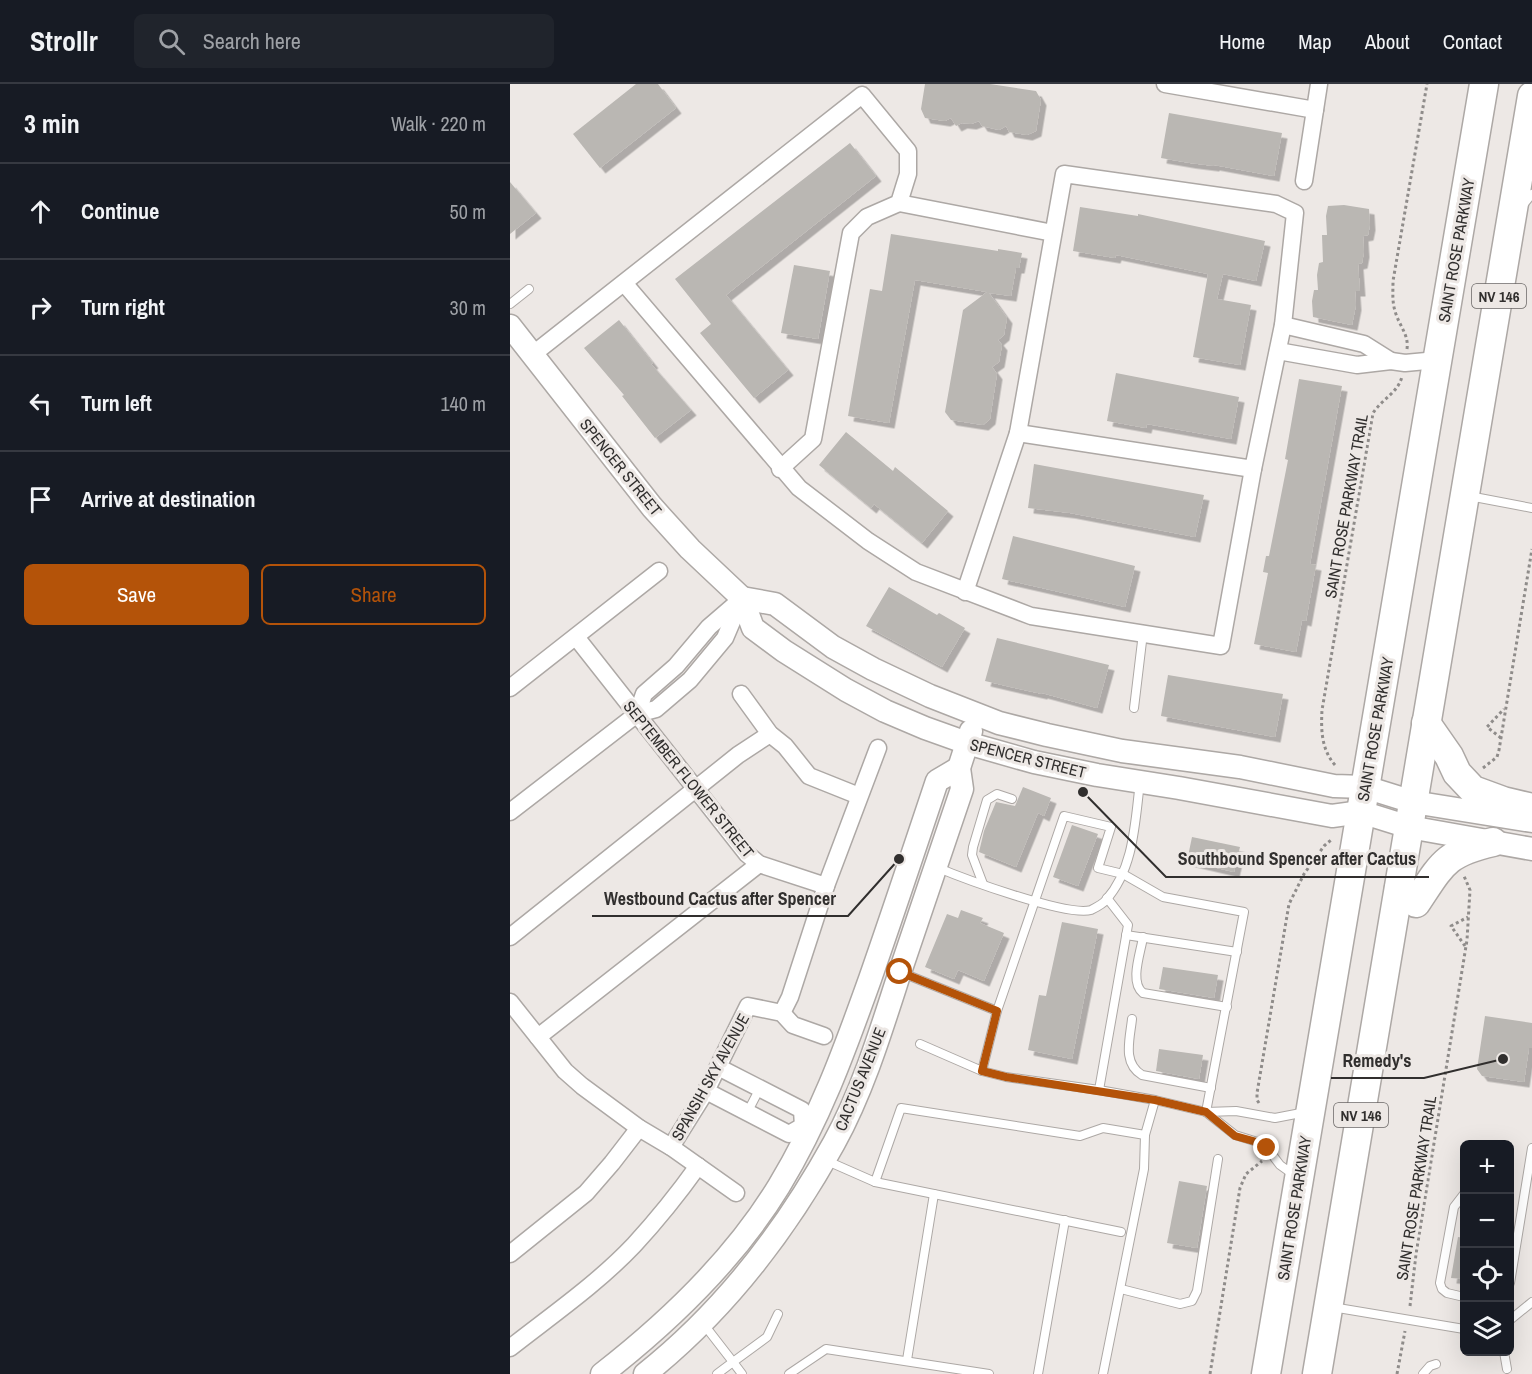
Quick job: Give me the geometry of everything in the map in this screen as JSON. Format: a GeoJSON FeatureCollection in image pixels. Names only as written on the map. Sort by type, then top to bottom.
{"type":"FeatureCollection","features":[{"type":"Feature","properties":{"kind":"highway","name":"SAINT ROSE PARKWAY"},"geometry":{"type":"LineString","coordinates":[[1266,1374],[1484,84]]}},
{"type":"Feature","properties":{"kind":"highway","name":"NV 146"},"geometry":{"type":"LineString","coordinates":[[1317,1374],[1532,96]]}},
{"type":"Feature","properties":{"kind":"highway"},"geometry":{"type":"LineString","coordinates":[[1426,723],[1449,756],[1457,773],[1473,790],[1532,808]]}},
{"type":"Feature","properties":{"kind":"highway"},"geometry":{"type":"LineString","coordinates":[[1399,889],[1416,903],[1447,860],[1466,848],[1492,842]]}},
{"type":"Feature","properties":{"kind":"main road","name":"SPENCER STREET"},"geometry":{"type":"LineString","coordinates":[[510,326],[652,507],[690,549],[742,598],[753,627],[814,671],[885,711],[971,729],[1047,735],[1122,751],[1240,767],[1334,786],[1363,799]]}},
{"type":"Feature","properties":{"kind":"main road","name":"SPENCER STREET"},"geometry":{"type":"LineString","coordinates":[[742,598],[775,604],[843,652],[930,696],[971,729],[1064,769],[1332,816],[1363,799]]}},
{"type":"Feature","properties":{"kind":"main road","name":"CACTUS AVENUE"},"geometry":{"type":"LineString","coordinates":[[645,1374],[697,1327],[743,1277],[783,1222],[835,1142],[873,1051],[962,789],[959,768],[971,729]]}},
{"type":"Feature","properties":{"kind":"main road"},"geometry":{"type":"LineString","coordinates":[[603,1374],[638,1346],[687,1301],[733,1250],[778,1189],[837,1071],[937,782],[959,768]]}},
{"type":"Feature","properties":{"kind":"main road"},"geometry":{"type":"LineString","coordinates":[[1363,799],[1492,842],[1532,849]]}},
{"type":"Feature","properties":{"kind":"main road"},"geometry":{"type":"LineString","coordinates":[[1411,814],[1532,821]]}},
{"type":"Feature","properties":{"kind":"main road"},"geometry":{"type":"LineString","coordinates":[[900,972],[890,961],[905,899],[902,885]]}},
{"type":"Feature","properties":{"kind":"main road"},"geometry":{"type":"LineString","coordinates":[[807,1128],[824,1123],[830,1118],[858,1065],[873,1051]]}},
{"type":"Feature","properties":{"kind":"main road"},"geometry":{"type":"LineString","coordinates":[[783,1222],[787,1200],[814,1149],[815,1142],[807,1128]]}},
{"type":"Feature","properties":{"kind":"main road"},"geometry":{"type":"LineString","coordinates":[[697,1327],[690,1324],[693,1313],[731,1268],[734,1259],[733,1250]]}},
{"type":"Feature","properties":{"kind":"street"},"geometry":{"type":"LineString","coordinates":[[1165,84],[1315,110]]}},
{"type":"Feature","properties":{"kind":"street"},"geometry":{"type":"LineString","coordinates":[[1304,180],[1319,84]]}},
{"type":"Feature","properties":{"kind":"street"},"geometry":{"type":"LineString","coordinates":[[532,355],[862,95],[908,151],[908,174],[899,202]]}},
{"type":"Feature","properties":{"kind":"street"},"geometry":{"type":"LineString","coordinates":[[624,283],[780,469],[799,488],[868,541],[916,572],[965,592],[1031,616],[1221,646],[1253,469],[1283,325],[1295,213],[1276,204],[1064,174],[1018,432],[965,592]]}},
{"type":"Feature","properties":{"kind":"street"},"geometry":{"type":"LineString","coordinates":[[780,469],[813,439],[851,233],[867,217],[899,202],[1053,233]]}},
{"type":"Feature","properties":{"kind":"street"},"geometry":{"type":"LineString","coordinates":[[1283,325],[1364,344],[1398,362]]}},
{"type":"Feature","properties":{"kind":"street"},"geometry":{"type":"LineString","coordinates":[[1278,351],[1357,365],[1437,360]]}},
{"type":"Feature","properties":{"kind":"street"},"geometry":{"type":"LineString","coordinates":[[1018,432],[1253,469]]}},
{"type":"Feature","properties":{"kind":"street"},"geometry":{"type":"LineString","coordinates":[[510,688],[659,572]]}},
{"type":"Feature","properties":{"kind":"street"},"geometry":{"type":"LineString","coordinates":[[637,714],[644,694],[680,660],[709,627],[742,598]]}},
{"type":"Feature","properties":{"kind":"street"},"geometry":{"type":"LineString","coordinates":[[510,812],[637,714],[657,709],[681,690],[725,638],[742,598]]}},
{"type":"Feature","properties":{"kind":"street","name":"SEPTEMBER FLOWER STREET"},"geometry":{"type":"LineString","coordinates":[[576,637],[738,843],[759,864],[826,886]]}},
{"type":"Feature","properties":{"kind":"street"},"geometry":{"type":"LineString","coordinates":[[741,694],[770,734],[785,746],[809,776],[859,796]]}},
{"type":"Feature","properties":{"kind":"street"},"geometry":{"type":"LineString","coordinates":[[510,937],[738,755],[770,734]]}},
{"type":"Feature","properties":{"kind":"street"},"geometry":{"type":"LineString","coordinates":[[824,1036],[794,1025],[782,1013],[790,997],[826,886],[878,748]]}},
{"type":"Feature","properties":{"kind":"street"},"geometry":{"type":"LineString","coordinates":[[538,1037],[759,864]]}},
{"type":"Feature","properties":{"kind":"street"},"geometry":{"type":"LineString","coordinates":[[510,1002],[573,1078],[639,1128],[671,1147],[736,1193]]}},
{"type":"Feature","properties":{"kind":"street","name":"SPANSIH SKY AVENUE"},"geometry":{"type":"LineString","coordinates":[[671,1147],[706,1091],[748,1006],[782,1013]]}},
{"type":"Feature","properties":{"kind":"street"},"geometry":{"type":"LineString","coordinates":[[706,1091],[789,1134],[807,1128],[802,1110],[718,1067]]}},
{"type":"Feature","properties":{"kind":"street"},"geometry":{"type":"LineString","coordinates":[[510,1254],[586,1192],[639,1128]]}},
{"type":"Feature","properties":{"kind":"street"},"geometry":{"type":"LineString","coordinates":[[510,1348],[608,1270],[633,1246],[698,1167]]}},
{"type":"Feature","properties":{"kind":"lane"},"geometry":{"type":"LineString","coordinates":[[1513,217],[1532,194]]}},
{"type":"Feature","properties":{"kind":"lane"},"geometry":{"type":"LineString","coordinates":[[510,304],[529,289]]}},
{"type":"Feature","properties":{"kind":"lane"},"geometry":{"type":"LineString","coordinates":[[1465,495],[1532,507]]}},
{"type":"Feature","properties":{"kind":"lane"},"geometry":{"type":"LineString","coordinates":[[1134,708],[1143,633]]}},
{"type":"Feature","properties":{"kind":"lane"},"geometry":{"type":"LineString","coordinates":[[680,660],[696,672]]}},
{"type":"Feature","properties":{"kind":"lane"},"geometry":{"type":"LineString","coordinates":[[936,867],[1035,901],[1075,910],[1090,910],[1107,898],[1124,874],[1134,833],[1140,783]]}},
{"type":"Feature","properties":{"kind":"lane"},"geometry":{"type":"LineString","coordinates":[[982,884],[972,855],[987,800],[997,794],[1012,799]]}},
{"type":"Feature","properties":{"kind":"lane"},"geometry":{"type":"LineString","coordinates":[[982,1071],[997,1011],[1064,816],[1111,827],[1098,868],[1124,874],[1163,897],[1244,912],[1206,1112]]}},
{"type":"Feature","properties":{"kind":"lane"},"geometry":{"type":"LineString","coordinates":[[1099,1090],[1128,925],[1107,898]]}},
{"type":"Feature","properties":{"kind":"lane"},"geometry":{"type":"LineString","coordinates":[[1126,935],[1237,952]]}},
{"type":"Feature","properties":{"kind":"lane"},"geometry":{"type":"LineString","coordinates":[[1143,937],[1137,976],[1137,985],[1143,993],[1227,1007]]}},
{"type":"Feature","properties":{"kind":"lane"},"geometry":{"type":"LineString","coordinates":[[900,972],[997,1011]]}},
{"type":"Feature","properties":{"kind":"lane"},"geometry":{"type":"LineString","coordinates":[[1132,1019],[1128,1054],[1134,1071],[1142,1075],[1211,1088]]}},
{"type":"Feature","properties":{"kind":"lane"},"geometry":{"type":"LineString","coordinates":[[920,1044],[982,1071],[1006,1077],[1099,1090],[1206,1112],[1236,1111],[1275,1118],[1310,1111]]}},
{"type":"Feature","properties":{"kind":"lane"},"geometry":{"type":"LineString","coordinates":[[747,1113],[760,1088]]}},
{"type":"Feature","properties":{"kind":"lane"},"geometry":{"type":"LineString","coordinates":[[1103,1374],[1144,1169],[1145,1135],[1155,1100]]}},
{"type":"Feature","properties":{"kind":"lane"},"geometry":{"type":"LineString","coordinates":[[875,1182],[901,1108],[1080,1136],[1103,1128],[1145,1135]]}},
{"type":"Feature","properties":{"kind":"lane"},"geometry":{"type":"LineString","coordinates":[[1206,1112],[1235,1136],[1264,1144],[1280,1165],[1299,1178]]}},
{"type":"Feature","properties":{"kind":"lane"},"geometry":{"type":"LineString","coordinates":[[1514,1254],[1532,1148]]}},
{"type":"Feature","properties":{"kind":"lane"},"geometry":{"type":"LineString","coordinates":[[824,1159],[875,1182],[1121,1232]]}},
{"type":"Feature","properties":{"kind":"lane"},"geometry":{"type":"LineString","coordinates":[[1121,1289],[1180,1304],[1192,1301],[1197,1291],[1218,1160]]}},
{"type":"Feature","properties":{"kind":"lane"},"geometry":{"type":"LineString","coordinates":[[907,1360],[934,1194]]}},
{"type":"Feature","properties":{"kind":"lane"},"geometry":{"type":"LineString","coordinates":[[1460,1199],[1454,1207],[1440,1283],[1442,1289],[1448,1293],[1460,1296]]}},
{"type":"Feature","properties":{"kind":"lane"},"geometry":{"type":"LineString","coordinates":[[1038,1374],[1065,1220]]}},
{"type":"Feature","properties":{"kind":"lane"},"geometry":{"type":"LineString","coordinates":[[1514,1316],[1532,1302]]}},
{"type":"Feature","properties":{"kind":"lane"},"geometry":{"type":"LineString","coordinates":[[1329,1307],[1460,1328]]}},
{"type":"Feature","properties":{"kind":"lane"},"geometry":{"type":"LineString","coordinates":[[717,1374],[767,1337],[778,1314]]}},
{"type":"Feature","properties":{"kind":"lane"},"geometry":{"type":"LineString","coordinates":[[697,1327],[742,1374]]}},
{"type":"Feature","properties":{"kind":"lane"},"geometry":{"type":"LineString","coordinates":[[789,1374],[826,1349],[989,1374]]}},
{"type":"Feature","properties":{"kind":"lane"},"geometry":{"type":"LineString","coordinates":[[1505,1356],[1507,1369]]}},
{"type":"Feature","properties":{"kind":"lane"},"geometry":{"type":"LineString","coordinates":[[1423,1374],[1430,1366],[1436,1364]]}},
{"type":"Feature","properties":{"kind":"path","name":"SAINT ROSE PARKWAY TRAIL"},"geometry":{"type":"LineString","coordinates":[[1335,765],[1323,742],[1322,710],[1373,413],[1400,386],[1398,362],[1408,340],[1395,312],[1393,281],[1427,84]]}},
{"type":"Feature","properties":{"kind":"path"},"geometry":{"type":"LineString","coordinates":[[1481,769],[1497,758],[1532,549]]}},
{"type":"Feature","properties":{"kind":"path"},"geometry":{"type":"LineString","coordinates":[[1501,738],[1487,727],[1506,707]]}},
{"type":"Feature","properties":{"kind":"path"},"geometry":{"type":"LineString","coordinates":[[1261,1104],[1257,1101],[1257,1093],[1289,904],[1304,874],[1331,840]]}},
{"type":"Feature","properties":{"kind":"path","name":"SAINT ROSE PARKWAY TRAIL"},"geometry":{"type":"LineString","coordinates":[[1410,1306],[1416,1254],[1466,948],[1470,890],[1460,871]]}},
{"type":"Feature","properties":{"kind":"path"},"geometry":{"type":"LineString","coordinates":[[1466,948],[1451,926],[1468,917]]}},
{"type":"Feature","properties":{"kind":"path"},"geometry":{"type":"LineString","coordinates":[[1210,1374],[1240,1188],[1246,1174],[1266,1158]]}},
{"type":"Feature","properties":{"kind":"path"},"geometry":{"type":"LineString","coordinates":[[1397,1374],[1405,1331]]}},
{"type":"Feature","properties":{"kind":"building"},"geometry":{"type":"Polygon","coordinates":[[[636,84],[658,84],[676,108],[600,168],[573,134],[636,84]]]}},
{"type":"Feature","properties":{"kind":"building"},"geometry":{"type":"Polygon","coordinates":[[[925,84],[990,84],[1036,91],[1041,100],[1036,131],[1027,135],[1009,132],[1006,126],[999,130],[982,126],[979,121],[956,126],[951,118],[945,121],[925,118],[921,109],[925,84]]]}},
{"type":"Feature","properties":{"kind":"building"},"geometry":{"type":"Polygon","coordinates":[[[1169,113],[1282,133],[1274,176],[1161,158],[1169,113]]]}},
{"type":"Feature","properties":{"kind":"building"},"geometry":{"type":"Polygon","coordinates":[[[850,143],[876,176],[726,295],[788,370],[754,398],[700,333],[711,324],[675,279],[850,143]]]}},
{"type":"Feature","properties":{"kind":"building"},"geometry":{"type":"Polygon","coordinates":[[[510,182],[536,213],[510,234],[510,182]]]}},
{"type":"Feature","properties":{"kind":"building"},"geometry":{"type":"Polygon","coordinates":[[[1344,205],[1369,209],[1370,225],[1368,235],[1363,236],[1364,252],[1362,263],[1358,264],[1360,291],[1355,291],[1356,305],[1352,325],[1313,317],[1312,301],[1314,290],[1318,290],[1319,263],[1323,262],[1322,235],[1327,235],[1328,206],[1344,205]]]}},
{"type":"Feature","properties":{"kind":"building"},"geometry":{"type":"Polygon","coordinates":[[[1080,207],[1138,216],[1138,214],[1265,241],[1256,281],[1223,274],[1217,299],[1251,305],[1240,365],[1193,357],[1208,274],[1116,255],[1115,258],[1073,251],[1080,207]]]}},
{"type":"Feature","properties":{"kind":"building"},"geometry":{"type":"Polygon","coordinates":[[[891,234],[1022,253],[1019,268],[1016,268],[1011,296],[989,293],[1007,318],[1004,335],[998,340],[1002,345],[999,362],[992,367],[997,374],[990,419],[983,425],[951,420],[945,412],[963,310],[987,292],[915,280],[889,423],[848,416],[870,289],[882,291],[891,234]]]}},
{"type":"Feature","properties":{"kind":"building"},"geometry":{"type":"Polygon","coordinates":[[[794,265],[830,271],[818,339],[781,333],[794,265]]]}},
{"type":"Feature","properties":{"kind":"building"},"geometry":{"type":"Polygon","coordinates":[[[619,320],[653,363],[651,364],[691,410],[655,438],[622,396],[624,395],[584,348],[619,320]]]}},
{"type":"Feature","properties":{"kind":"building"},"geometry":{"type":"Polygon","coordinates":[[[1116,373],[1239,397],[1231,439],[1147,424],[1146,428],[1107,421],[1116,373]]]}},
{"type":"Feature","properties":{"kind":"building"},"geometry":{"type":"Polygon","coordinates":[[[1299,379],[1342,386],[1310,564],[1316,565],[1306,621],[1302,620],[1296,652],[1254,644],[1268,573],[1263,572],[1266,556],[1269,556],[1288,460],[1285,459],[1299,379]]]}},
{"type":"Feature","properties":{"kind":"building"},"geometry":{"type":"Polygon","coordinates":[[[846,432],[893,471],[895,467],[948,511],[922,543],[874,504],[871,508],[819,465],[846,432]]]}},
{"type":"Feature","properties":{"kind":"building"},"geometry":{"type":"Polygon","coordinates":[[[1034,464],[1204,495],[1195,537],[1070,513],[1028,508],[1034,464]]]}},
{"type":"Feature","properties":{"kind":"building"},"geometry":{"type":"Polygon","coordinates":[[[1013,536],[1135,566],[1125,607],[1002,579],[1013,536]]]}},
{"type":"Feature","properties":{"kind":"building"},"geometry":{"type":"Polygon","coordinates":[[[889,587],[937,615],[939,613],[965,628],[942,667],[866,626],[889,587]]]}},
{"type":"Feature","properties":{"kind":"building"},"geometry":{"type":"Polygon","coordinates":[[[997,638],[1109,665],[1097,708],[985,681],[997,638]]]}},
{"type":"Feature","properties":{"kind":"building"},"geometry":{"type":"Polygon","coordinates":[[[1168,675],[1283,694],[1275,737],[1161,716],[1168,675]]]}},
{"type":"Feature","properties":{"kind":"building"},"geometry":{"type":"Polygon","coordinates":[[[1023,787],[1051,798],[1044,816],[1038,813],[1016,867],[979,852],[984,831],[996,802],[1015,806],[1023,787]]]}},
{"type":"Feature","properties":{"kind":"building"},"geometry":{"type":"Polygon","coordinates":[[[1072,825],[1098,834],[1078,886],[1053,877],[1072,825]]]}},
{"type":"Feature","properties":{"kind":"building"},"geometry":{"type":"Polygon","coordinates":[[[1192,837],[1240,847],[1234,872],[1187,861],[1192,837]]]}},
{"type":"Feature","properties":{"kind":"building"},"geometry":{"type":"Polygon","coordinates":[[[961,910],[983,918],[980,923],[1004,933],[984,981],[958,970],[954,979],[925,967],[947,914],[958,918],[961,910]]]}},
{"type":"Feature","properties":{"kind":"building"},"geometry":{"type":"Polygon","coordinates":[[[1062,922],[1098,929],[1072,1059],[1028,1050],[1039,995],[1046,996],[1062,922]]]}},
{"type":"Feature","properties":{"kind":"building"},"geometry":{"type":"Polygon","coordinates":[[[1163,967],[1218,975],[1214,998],[1159,989],[1163,967]]]}},
{"type":"Feature","properties":{"kind":"building"},"geometry":{"type":"Polygon","coordinates":[[[1485,1016],[1532,1023],[1532,1048],[1529,1048],[1524,1082],[1482,1076],[1477,1069],[1485,1016]]]}},
{"type":"Feature","properties":{"kind":"building"},"geometry":{"type":"Polygon","coordinates":[[[1159,1049],[1203,1055],[1199,1079],[1156,1071],[1159,1049]]]}},
{"type":"Feature","properties":{"kind":"building"},"geometry":{"type":"Polygon","coordinates":[[[1179,1181],[1207,1186],[1197,1248],[1167,1243],[1179,1181]]]}},
{"type":"Feature","properties":{"kind":"building"},"geometry":{"type":"Polygon","coordinates":[[[1458,1237],[1460,1237],[1460,1279],[1451,1278],[1458,1237]]]}},
{"type":"Feature","properties":{"kind":"place","name":"Southbound Spencer after Cactus"},"geometry":{"type":"Point","coordinates":[1083,792]}},
{"type":"Feature","properties":{"kind":"place","name":"Westbound Cactus after Spencer"},"geometry":{"type":"Point","coordinates":[899,859]}},
{"type":"Feature","properties":{"kind":"place","name":"Remedy's"},"geometry":{"type":"Point","coordinates":[1503,1059]}},
{"type":"Feature","properties":{"kind":"route"},"geometry":{"type":"LineString","coordinates":[[900,972],[997,1011],[982,1071],[1006,1077],[1155,1100],[1206,1112],[1235,1136],[1264,1144],[1267,1148]]}}]}
